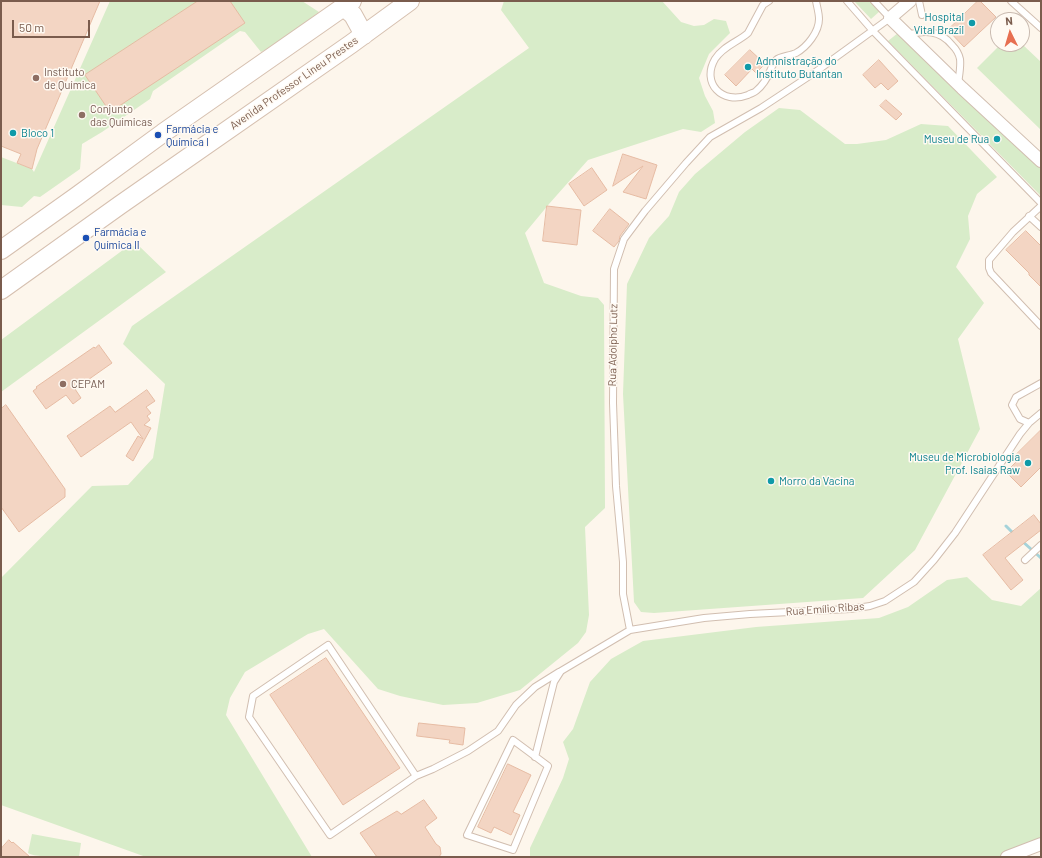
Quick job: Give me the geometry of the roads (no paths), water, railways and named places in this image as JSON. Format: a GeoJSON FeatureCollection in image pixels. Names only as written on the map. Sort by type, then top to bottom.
{"type":"FeatureCollection","features":[{"type":"Feature","properties":{"kind":"main road","name":"Avenida Professor Lineu Prestes"},"geometry":{"type":"LineString","coordinates":[[1,290],[364,35],[410,1]]}},
{"type":"Feature","properties":{"kind":"main road"},"geometry":{"type":"LineString","coordinates":[[347,4],[363,9],[365,13],[378,24]]}},
{"type":"Feature","properties":{"kind":"main road"},"geometry":{"type":"LineString","coordinates":[[347,4],[364,35]]}},
{"type":"Feature","properties":{"kind":"main road"},"geometry":{"type":"LineString","coordinates":[[1,250],[347,4]]}},
{"type":"Feature","properties":{"kind":"street"},"geometry":{"type":"LineString","coordinates":[[910,1],[890,18],[1041,161]]}},
{"type":"Feature","properties":{"kind":"street"},"geometry":{"type":"LineString","coordinates":[[1007,857],[1041,844]]}},
{"type":"Feature","properties":{"kind":"lane"},"geometry":{"type":"LineString","coordinates":[[769,1],[763,5],[748,33],[728,45],[716,57],[712,65],[710,74],[712,84],[724,95],[734,98],[755,92],[763,84],[776,60],[798,52],[811,40],[816,32],[819,20],[816,1]]}},
{"type":"Feature","properties":{"kind":"lane"},"geometry":{"type":"LineString","coordinates":[[847,1],[873,31],[1041,204],[1005,240],[989,260],[988,264],[991,273],[1041,326]]}},
{"type":"Feature","properties":{"kind":"lane"},"geometry":{"type":"LineString","coordinates":[[874,1],[890,18]]}},
{"type":"Feature","properties":{"kind":"lane"},"geometry":{"type":"LineString","coordinates":[[919,1],[922,15]]}},
{"type":"Feature","properties":{"kind":"lane"},"geometry":{"type":"LineString","coordinates":[[1011,1],[1041,28]]}},
{"type":"Feature","properties":{"kind":"lane","name":"Rua Adolpho Lutz"},"geometry":{"type":"LineString","coordinates":[[630,630],[623,594],[623,562],[616,486],[613,403],[614,269],[624,240],[645,211],[710,137],[761,108],[814,73],[890,18]]}},
{"type":"Feature","properties":{"kind":"lane"},"geometry":{"type":"LineString","coordinates":[[907,35],[927,32],[938,34],[947,39],[956,50],[959,57],[960,64],[958,84]]}},
{"type":"Feature","properties":{"kind":"lane"},"geometry":{"type":"LineString","coordinates":[[1029,216],[1041,227]]}},
{"type":"Feature","properties":{"kind":"lane"},"geometry":{"type":"LineString","coordinates":[[1029,423],[1020,419],[1012,405],[1016,397],[1041,383]]}},
{"type":"Feature","properties":{"kind":"lane","name":"Rua Emílio Ribas"},"geometry":{"type":"LineString","coordinates":[[630,630],[704,618],[850,609],[870,606],[885,601],[914,582],[934,560],[955,533],[1020,434],[1029,423],[1041,413]]}},
{"type":"Feature","properties":{"kind":"lane"},"geometry":{"type":"LineString","coordinates":[[1024,560],[1041,545]]}},
{"type":"Feature","properties":{"kind":"lane"},"geometry":{"type":"LineString","coordinates":[[416,776],[328,645],[253,696],[249,717],[330,834],[416,776],[468,751],[498,731],[516,705],[535,687],[630,630]]}},
{"type":"Feature","properties":{"kind":"lane"},"geometry":{"type":"LineString","coordinates":[[536,757],[554,682],[561,671]]}},
{"type":"Feature","properties":{"kind":"lane"},"geometry":{"type":"LineString","coordinates":[[513,740],[536,757],[548,766],[513,850],[467,834],[513,740]]}},
{"type":"Feature","properties":{"kind":"waterway"},"geometry":{"type":"LineString","coordinates":[[1006,526],[1014,534]]}},
{"type":"Feature","properties":{"kind":"waterway"},"geometry":{"type":"LineString","coordinates":[[1022,541],[1041,558]]}},
{"type":"Feature","properties":{"kind":"place","name":"Hospital Vital Brazil"},"geometry":{"type":"Point","coordinates":[972,23]}},
{"type":"Feature","properties":{"kind":"place","name":"Admnistração do Instituto Butantan"},"geometry":{"type":"Point","coordinates":[748,67]}},
{"type":"Feature","properties":{"kind":"place","name":"Instituto de Química"},"geometry":{"type":"Point","coordinates":[36,78]}},
{"type":"Feature","properties":{"kind":"place","name":"Conjunto das Químicas"},"geometry":{"type":"Point","coordinates":[82,115]}},
{"type":"Feature","properties":{"kind":"place","name":"Bloco 1"},"geometry":{"type":"Point","coordinates":[13,133]}},
{"type":"Feature","properties":{"kind":"place","name":"Farmácia e Química I"},"geometry":{"type":"Point","coordinates":[158,135]}},
{"type":"Feature","properties":{"kind":"place","name":"Museu de Rua"},"geometry":{"type":"Point","coordinates":[997,139]}},
{"type":"Feature","properties":{"kind":"place","name":"Farmácia e Química II"},"geometry":{"type":"Point","coordinates":[86,238]}},
{"type":"Feature","properties":{"kind":"place","name":"CEPAM"},"geometry":{"type":"Point","coordinates":[63,384]}},
{"type":"Feature","properties":{"kind":"place","name":"Museu de Microbiologia Prof. Isaias Raw"},"geometry":{"type":"Point","coordinates":[1028,463]}},
{"type":"Feature","properties":{"kind":"place","name":"Morro da Vacina"},"geometry":{"type":"Point","coordinates":[771,481]}}]}
